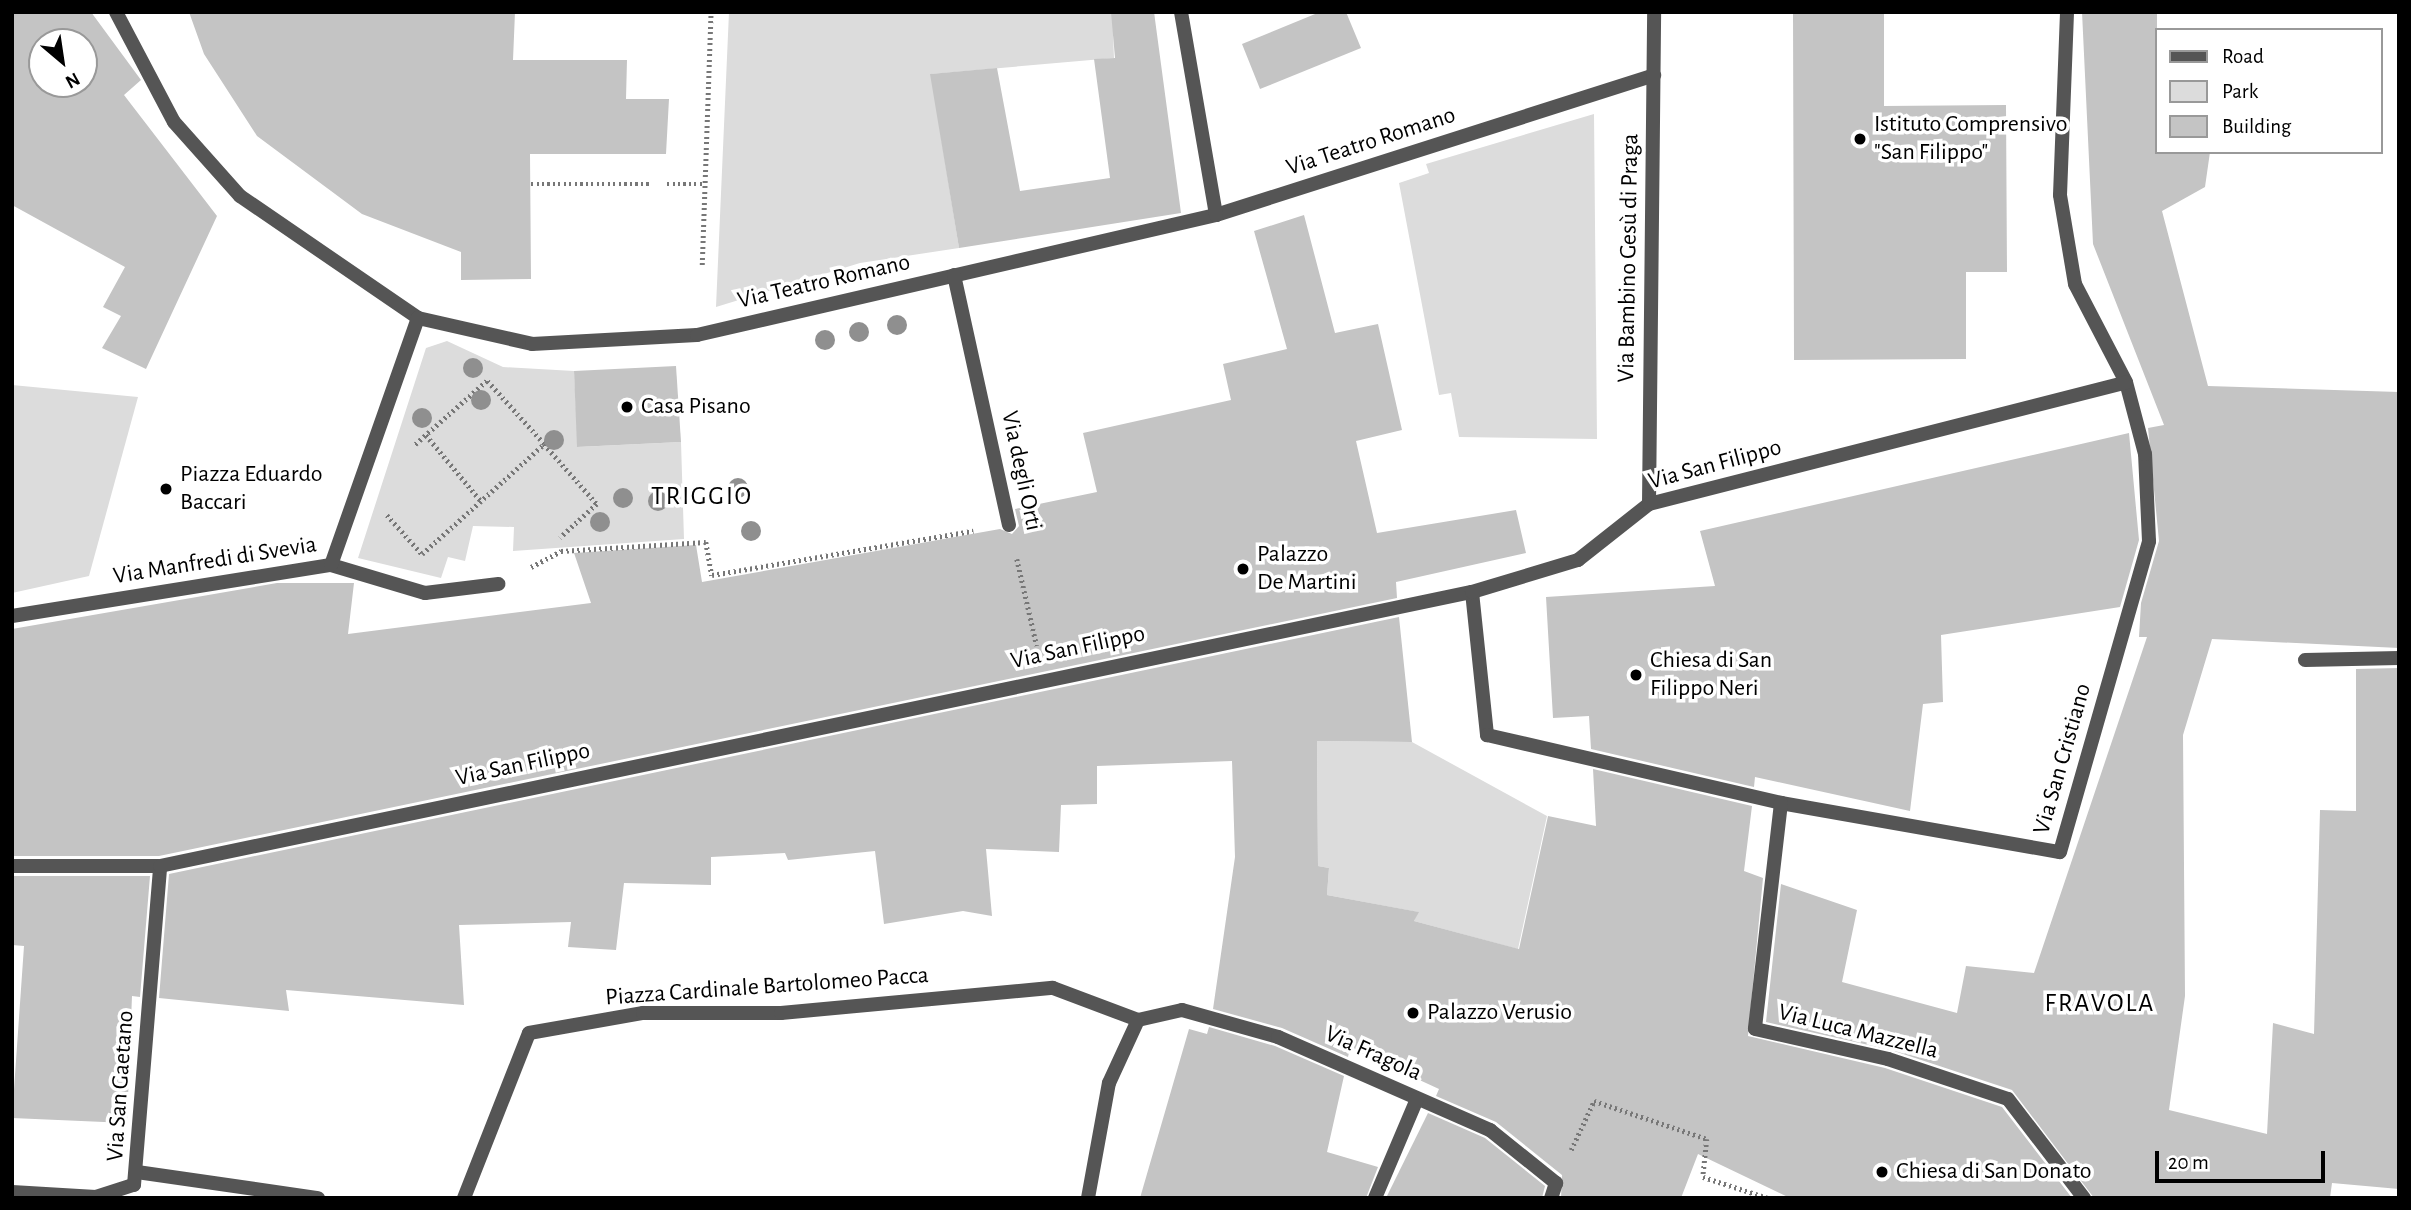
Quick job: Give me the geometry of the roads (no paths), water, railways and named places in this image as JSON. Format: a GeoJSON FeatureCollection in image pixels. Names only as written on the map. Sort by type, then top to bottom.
{"type":"FeatureCollection","features":[{"type":"Feature","properties":{"kind":"street","name":"Via Teatro Romano"},"geometry":{"type":"LineString","coordinates":[[116,12],[174,122],[208,164],[304,243],[418,318],[532,344],[697,335],[1216,215],[1654,75]]}},
{"type":"Feature","properties":{"kind":"street"},"geometry":{"type":"LineString","coordinates":[[1181,12],[1216,215]]}},
{"type":"Feature","properties":{"kind":"street","name":"Via Bambino Gesù di Praga"},"geometry":{"type":"LineString","coordinates":[[1649,504],[1654,12]]}},
{"type":"Feature","properties":{"kind":"street","name":"Via San Cristiano"},"geometry":{"type":"LineString","coordinates":[[1472,592],[1488,735],[1781,803],[2060,852],[2149,541],[2145,454],[2126,383],[2075,284],[2060,195],[2067,12]]}},
{"type":"Feature","properties":{"kind":"street","name":"Via degli Orti"},"geometry":{"type":"LineString","coordinates":[[954,275],[1009,524]]}},
{"type":"Feature","properties":{"kind":"street","name":"Via Manfredi di Svevia"},"geometry":{"type":"LineString","coordinates":[[12,616],[331,565],[418,318]]}},
{"type":"Feature","properties":{"kind":"street","name":"Via San Filippo"},"geometry":{"type":"LineString","coordinates":[[12,866],[160,866],[1044,677],[1472,592],[1578,560],[1649,504],[2126,383]]}},
{"type":"Feature","properties":{"kind":"street"},"geometry":{"type":"LineString","coordinates":[[331,565],[425,593],[498,584]]}},
{"type":"Feature","properties":{"kind":"street"},"geometry":{"type":"LineString","coordinates":[[2305,660],[2399,658]]}},
{"type":"Feature","properties":{"kind":"street","name":"Via Luca Mazzella"},"geometry":{"type":"LineString","coordinates":[[1781,803],[1755,1029],[1888,1059],[2008,1099],[2084,1198]]}},
{"type":"Feature","properties":{"kind":"street","name":"Via San Gaetano"},"geometry":{"type":"LineString","coordinates":[[12,1192],[114,1196],[134,1185],[160,866]]}},
{"type":"Feature","properties":{"kind":"street","name":"Piazza Cardinale Bartolomeo Pacca"},"geometry":{"type":"LineString","coordinates":[[464,1198],[528,1033],[643,1013],[781,1013],[1053,988],[1138,1020]]}},
{"type":"Feature","properties":{"kind":"street","name":"Via Fragola"},"geometry":{"type":"LineString","coordinates":[[1138,1020],[1182,1010],[1278,1037],[1490,1130],[1556,1183],[1551,1198]]}},
{"type":"Feature","properties":{"kind":"street"},"geometry":{"type":"LineString","coordinates":[[1088,1198],[1109,1083],[1138,1020]]}},
{"type":"Feature","properties":{"kind":"street"},"geometry":{"type":"LineString","coordinates":[[1375,1198],[1417,1099]]}},
{"type":"Feature","properties":{"kind":"street"},"geometry":{"type":"LineString","coordinates":[[137,1172],[318,1198]]}},
{"type":"Feature","properties":{"kind":"place","name":"Istituto Comprensivo \"San Filippo\""},"geometry":{"type":"Point","coordinates":[1860,139]}},
{"type":"Feature","properties":{"kind":"place","name":"Casa Pisano"},"geometry":{"type":"Point","coordinates":[627,407]}},
{"type":"Feature","properties":{"kind":"place","name":"Piazza Eduardo Baccari"},"geometry":{"type":"Point","coordinates":[166,489]}},
{"type":"Feature","properties":{"kind":"place","name":"Palazzo De Martini"},"geometry":{"type":"Point","coordinates":[1243,569]}},
{"type":"Feature","properties":{"kind":"place","name":"Chiesa di San Filippo Neri"},"geometry":{"type":"Point","coordinates":[1636,675]}},
{"type":"Feature","properties":{"kind":"place","name":"Palazzo Verusio"},"geometry":{"type":"Point","coordinates":[1413,1013]}},
{"type":"Feature","properties":{"kind":"place","name":"Chiesa di San Donato"},"geometry":{"type":"Point","coordinates":[1882,1172]}},
{"type":"Feature","properties":{"kind":"district","name":"TRIGGIO"},"geometry":{"type":"Point","coordinates":[702,497]}},
{"type":"Feature","properties":{"kind":"district","name":"FRAVOLA"},"geometry":{"type":"Point","coordinates":[2100,1004]}}]}
